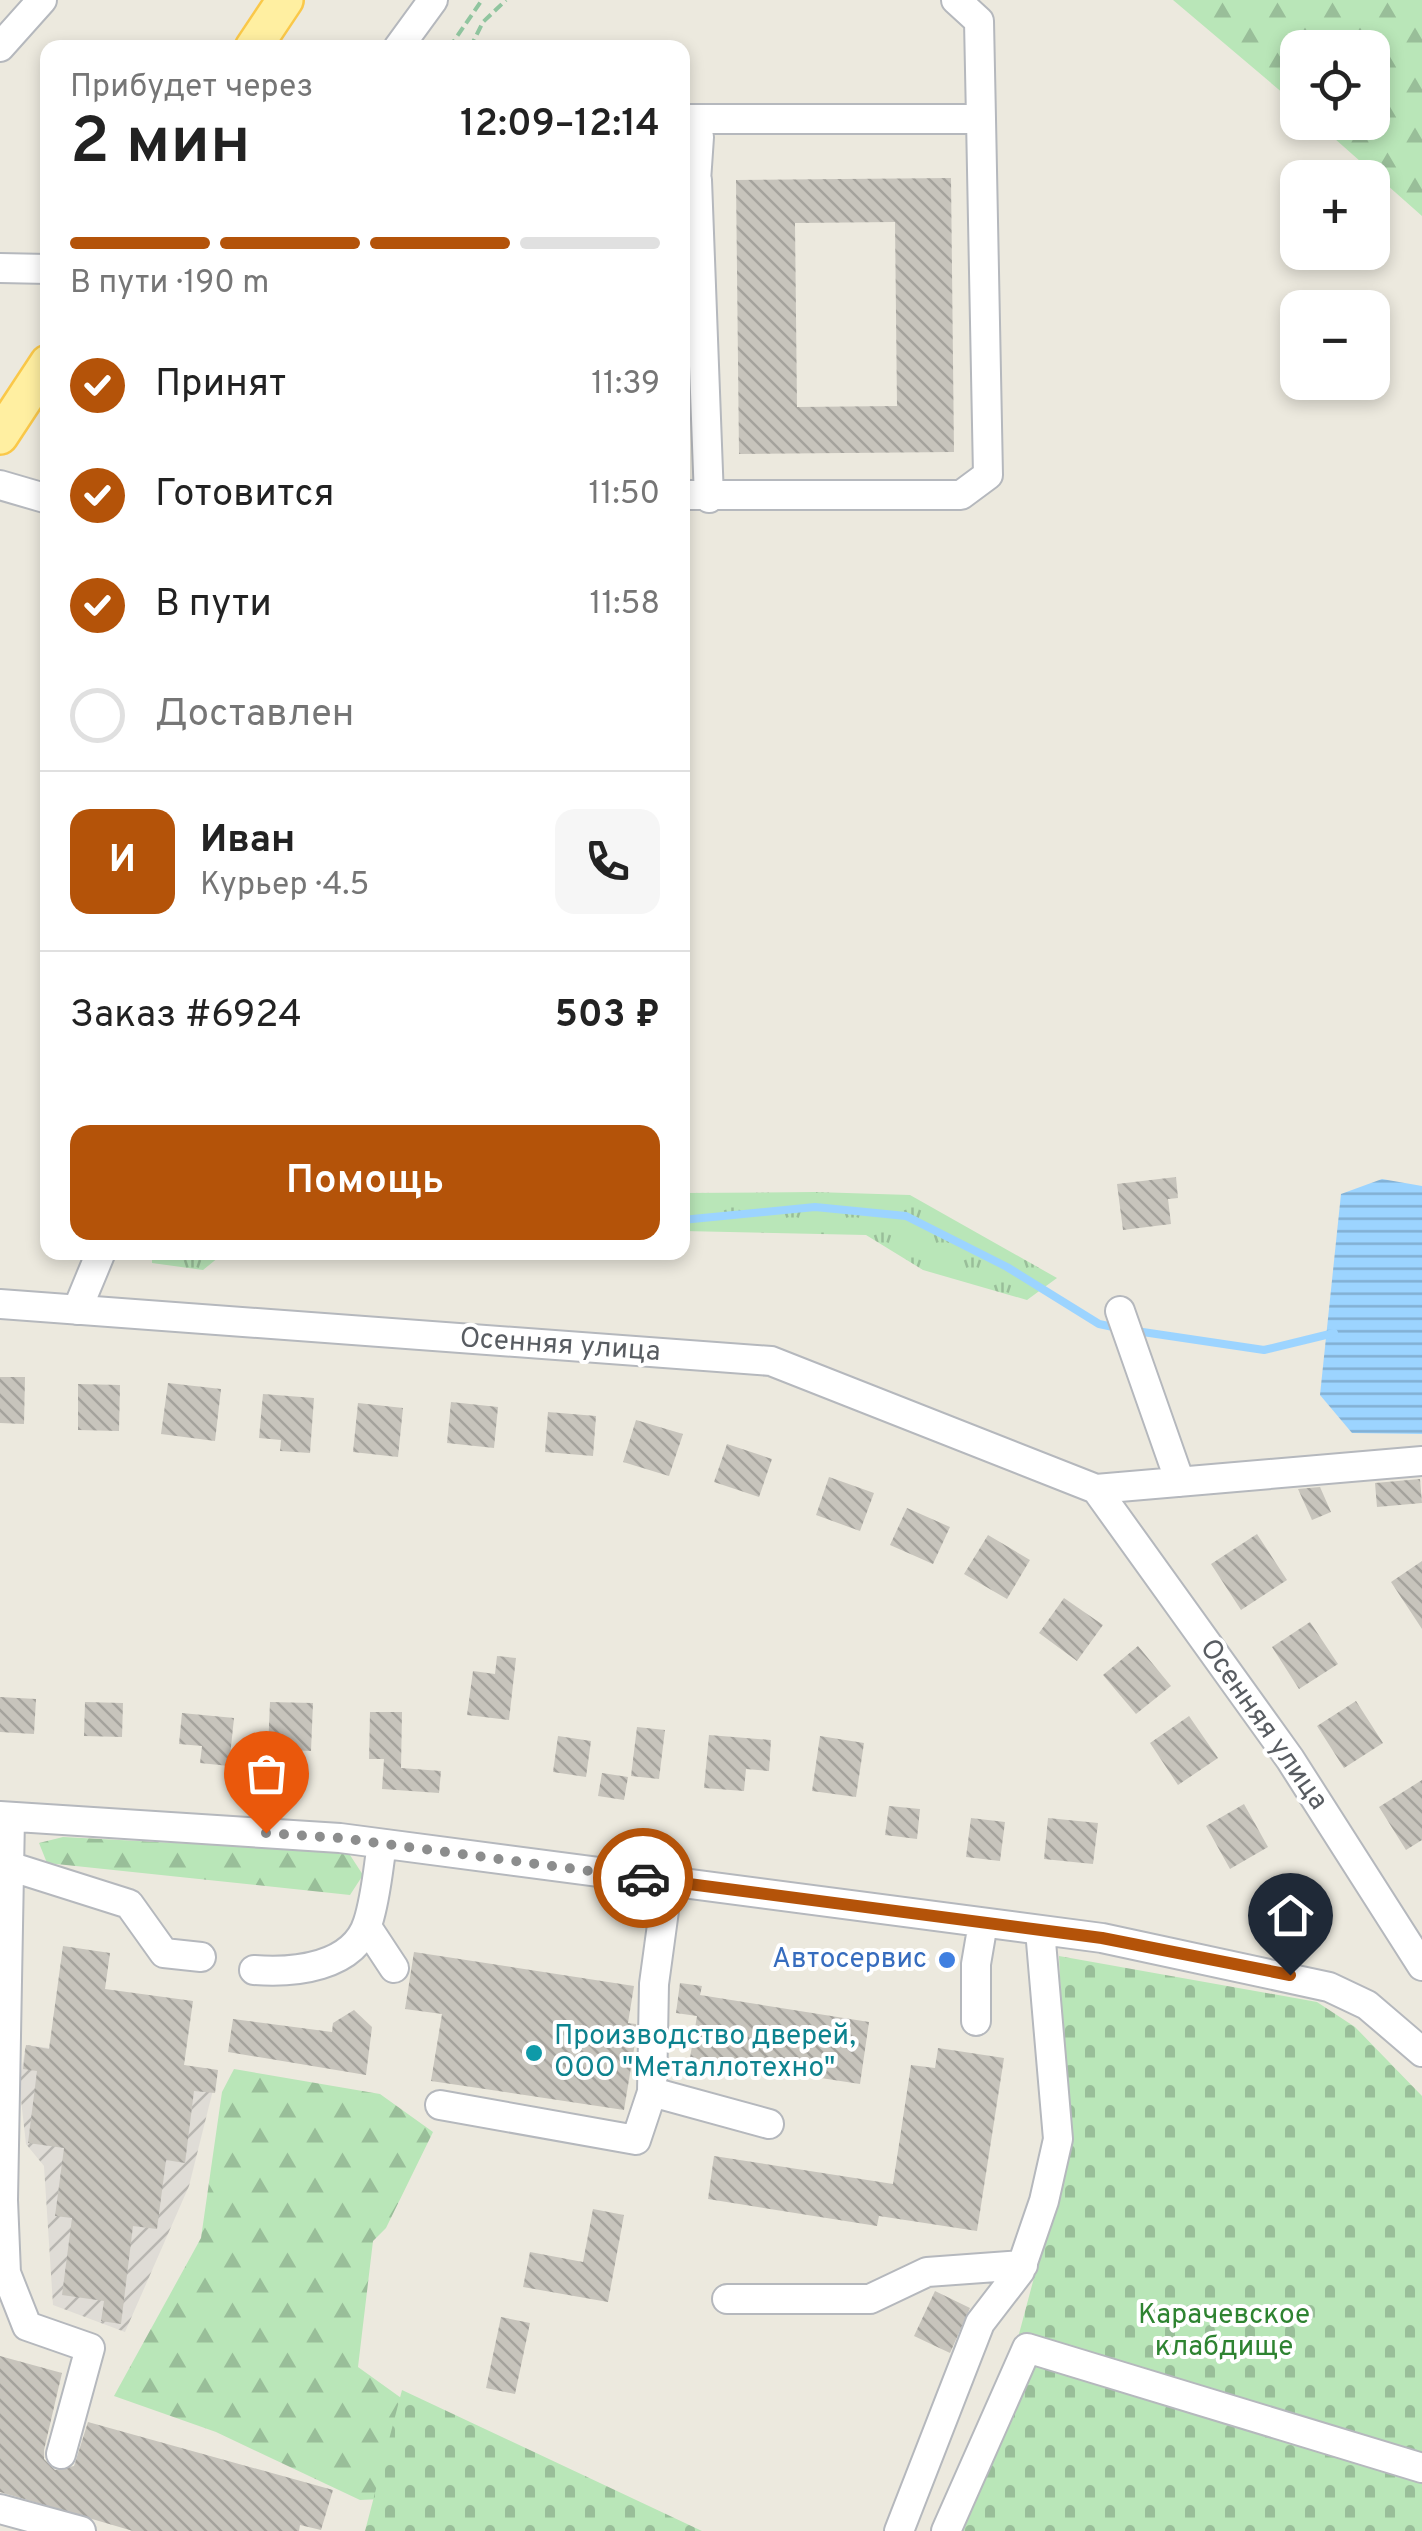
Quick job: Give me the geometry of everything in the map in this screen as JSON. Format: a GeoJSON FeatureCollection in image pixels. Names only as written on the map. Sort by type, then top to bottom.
{"type":"FeatureCollection","features":[{"type":"Feature","properties":{"kind":"main road"},"geometry":{"type":"LineString","coordinates":[[259,40],[285,0]]}},
{"type":"Feature","properties":{"kind":"main road"},"geometry":{"type":"LineString","coordinates":[[0,436],[40,376]]}},
{"type":"Feature","properties":{"kind":"street"},"geometry":{"type":"LineString","coordinates":[[0,46],[42,0]]}},
{"type":"Feature","properties":{"kind":"street"},"geometry":{"type":"LineString","coordinates":[[404,40],[433,0]]}},
{"type":"Feature","properties":{"kind":"street"},"geometry":{"type":"LineString","coordinates":[[696,180],[696,497],[961,495],[988,475],[979,21],[956,0]]}},
{"type":"Feature","properties":{"kind":"street"},"geometry":{"type":"LineString","coordinates":[[690,120],[981,120]]}},
{"type":"Feature","properties":{"kind":"street"},"geometry":{"type":"LineString","coordinates":[[690,125],[699,137],[690,230]]}},
{"type":"Feature","properties":{"kind":"street"},"geometry":{"type":"LineString","coordinates":[[0,268],[40,269]]}},
{"type":"Feature","properties":{"kind":"street"},"geometry":{"type":"LineString","coordinates":[[0,485],[40,497]]}},
{"type":"Feature","properties":{"kind":"street"},"geometry":{"type":"LineString","coordinates":[[78,1310],[98,1260]]}},
{"type":"Feature","properties":{"kind":"street","name":"Осенняя улица"},"geometry":{"type":"LineString","coordinates":[[0,1304],[771,1361],[1096,1489],[1422,1461]]}},
{"type":"Feature","properties":{"kind":"street"},"geometry":{"type":"LineString","coordinates":[[1120,1311],[1180,1482]]}},
{"type":"Feature","properties":{"kind":"street","name":"Осенняя улица"},"geometry":{"type":"LineString","coordinates":[[1096,1489],[1290,1759],[1422,1966]]}},
{"type":"Feature","properties":{"kind":"street"},"geometry":{"type":"LineString","coordinates":[[62,2454],[90,2348],[26,2326],[6,2273],[2,2052],[9,1866],[5,1816],[382,1844],[1040,1930],[1177,1953],[1329,1987],[1367,2005],[1422,2052]]}},
{"type":"Feature","properties":{"kind":"street"},"geometry":{"type":"LineString","coordinates":[[254,1970],[286,1972],[334,1962],[367,1926],[382,1844]]}},
{"type":"Feature","properties":{"kind":"street"},"geometry":{"type":"LineString","coordinates":[[9,1866],[130,1904],[164,1952],[201,1957]]}},
{"type":"Feature","properties":{"kind":"street"},"geometry":{"type":"LineString","coordinates":[[440,2105],[636,2140],[652,2092],[654,1984],[668,1882]]}},
{"type":"Feature","properties":{"kind":"street"},"geometry":{"type":"LineString","coordinates":[[976,2021],[976,1964],[983,1923]]}},
{"type":"Feature","properties":{"kind":"street"},"geometry":{"type":"LineString","coordinates":[[367,1926],[394,1968]]}},
{"type":"Feature","properties":{"kind":"street"},"geometry":{"type":"LineString","coordinates":[[899,2531],[980,2322],[1024,2265],[1034,2242],[1058,2139],[1040,1930]]}},
{"type":"Feature","properties":{"kind":"street"},"geometry":{"type":"LineString","coordinates":[[652,2092],[769,2124]]}},
{"type":"Feature","properties":{"kind":"street"},"geometry":{"type":"LineString","coordinates":[[726,2298],[870,2299],[927,2272],[1024,2265]]}},
{"type":"Feature","properties":{"kind":"street"},"geometry":{"type":"LineString","coordinates":[[946,2531],[1027,2348],[1422,2468]]}},
{"type":"Feature","properties":{"kind":"street"},"geometry":{"type":"LineString","coordinates":[[11,2519],[81,2531]]}},
{"type":"Feature","properties":{"kind":"path"},"geometry":{"type":"LineString","coordinates":[[454,40],[482,0]]}},
{"type":"Feature","properties":{"kind":"path"},"geometry":{"type":"LineString","coordinates":[[474,40],[483,22],[506,0]]}},
{"type":"Feature","properties":{"kind":"shaded area"},"geometry":{"type":"Polygon","coordinates":[[[26,2045],[218,2070],[189,2186],[125,2332],[53,2305],[44,2166],[26,2144],[19,2082],[26,2045]]]}},
{"type":"Feature","properties":{"kind":"green space"},"geometry":{"type":"Polygon","coordinates":[[[1173,0],[1422,0],[1422,216],[1390,188],[1390,160],[1359,160],[1336,140],[1390,140],[1390,30],[1280,30],[1280,91],[1173,0]]]}},
{"type":"Feature","properties":{"kind":"green space"},"geometry":{"type":"Polygon","coordinates":[[[690,1193],[910,1195],[1057,1278],[1027,1300],[923,1270],[866,1235],[690,1231],[690,1193]]]}},
{"type":"Feature","properties":{"kind":"green space"},"geometry":{"type":"Polygon","coordinates":[[[152,1260],[215,1260],[203,1270],[152,1260]]]}},
{"type":"Feature","properties":{"kind":"green space"},"geometry":{"type":"Polygon","coordinates":[[[63,1837],[348,1852],[363,1875],[350,1895],[47,1863],[39,1843],[63,1837]]]}},
{"type":"Feature","properties":{"kind":"green space","name":"Карачевское клабдище"},"geometry":{"type":"Polygon","coordinates":[[[1059,1956],[1317,2002],[1355,2027],[1422,2096],[1422,2531],[933,2531],[1015,2349],[1068,2150],[1059,1956]]]}},
{"type":"Feature","properties":{"kind":"green space"},"geometry":{"type":"Polygon","coordinates":[[[234,2069],[380,2094],[433,2132],[386,2228],[373,2241],[358,2367],[475,2451],[446,2496],[360,2500],[216,2432],[114,2396],[201,2238],[222,2092],[234,2069]]]}},
{"type":"Feature","properties":{"kind":"green space"},"geometry":{"type":"Polygon","coordinates":[[[402,2390],[702,2531],[365,2531],[402,2390]]]}},
{"type":"Feature","properties":{"kind":"water"},"geometry":{"type":"Polygon","coordinates":[[[1382,1179],[1422,1186],[1422,1434],[1352,1433],[1320,1395],[1341,1194],[1382,1179]]]}},
{"type":"Feature","properties":{"kind":"building"},"geometry":{"type":"Polygon","coordinates":[[[951,178],[954,452],[739,454],[736,180],[951,178]],[[895,222],[795,223],[797,407],[897,406],[895,222]]]}},
{"type":"Feature","properties":{"kind":"building"},"geometry":{"type":"Polygon","coordinates":[[[1176,1177],[1178,1198],[1168,1199],[1171,1224],[1123,1230],[1117,1184],[1176,1177]]]}},
{"type":"Feature","properties":{"kind":"building"},"geometry":{"type":"Polygon","coordinates":[[[0,1377],[25,1377],[24,1424],[0,1423],[0,1377]]]}},
{"type":"Feature","properties":{"kind":"building"},"geometry":{"type":"Polygon","coordinates":[[[168,1383],[221,1389],[215,1441],[161,1434],[168,1383]]]}},
{"type":"Feature","properties":{"kind":"building"},"geometry":{"type":"Polygon","coordinates":[[[78,1384],[120,1385],[119,1431],[78,1430],[78,1384]]]}},
{"type":"Feature","properties":{"kind":"building"},"geometry":{"type":"Polygon","coordinates":[[[263,1394],[314,1398],[310,1453],[280,1451],[281,1440],[259,1438],[263,1394]]]}},
{"type":"Feature","properties":{"kind":"building"},"geometry":{"type":"Polygon","coordinates":[[[451,1402],[498,1407],[494,1448],[447,1443],[451,1402]]]}},
{"type":"Feature","properties":{"kind":"building"},"geometry":{"type":"Polygon","coordinates":[[[358,1403],[403,1408],[398,1457],[353,1452],[358,1403]]]}},
{"type":"Feature","properties":{"kind":"building"},"geometry":{"type":"Polygon","coordinates":[[[548,1412],[596,1416],[593,1456],[545,1452],[548,1412]]]}},
{"type":"Feature","properties":{"kind":"building"},"geometry":{"type":"Polygon","coordinates":[[[636,1420],[683,1434],[669,1476],[623,1462],[636,1420]]]}},
{"type":"Feature","properties":{"kind":"building"},"geometry":{"type":"Polygon","coordinates":[[[727,1444],[772,1459],[759,1497],[714,1482],[727,1444]]]}},
{"type":"Feature","properties":{"kind":"building"},"geometry":{"type":"Polygon","coordinates":[[[829,1477],[874,1493],[860,1531],[816,1515],[829,1477]]]}},
{"type":"Feature","properties":{"kind":"building"},"geometry":{"type":"Polygon","coordinates":[[[1420,1479],[1422,1503],[1377,1507],[1375,1483],[1420,1479]]]}},
{"type":"Feature","properties":{"kind":"building"},"geometry":{"type":"Polygon","coordinates":[[[1320,1487],[1331,1512],[1312,1520],[1298,1489],[1320,1487]]]}},
{"type":"Feature","properties":{"kind":"building"},"geometry":{"type":"Polygon","coordinates":[[[907,1508],[950,1527],[933,1564],[890,1545],[907,1508]]]}},
{"type":"Feature","properties":{"kind":"building"},"geometry":{"type":"Polygon","coordinates":[[[1257,1534],[1287,1580],[1241,1610],[1211,1564],[1257,1534]]]}},
{"type":"Feature","properties":{"kind":"building"},"geometry":{"type":"Polygon","coordinates":[[[988,1535],[1030,1560],[1007,1599],[964,1574],[988,1535]]]}},
{"type":"Feature","properties":{"kind":"building"},"geometry":{"type":"Polygon","coordinates":[[[1422,1561],[1422,1629],[1391,1582],[1422,1561]]]}},
{"type":"Feature","properties":{"kind":"building"},"geometry":{"type":"Polygon","coordinates":[[[1064,1598],[1103,1625],[1077,1661],[1039,1633],[1064,1598]]]}},
{"type":"Feature","properties":{"kind":"building"},"geometry":{"type":"Polygon","coordinates":[[[1310,1622],[1338,1664],[1299,1689],[1272,1647],[1310,1622]]]}},
{"type":"Feature","properties":{"kind":"building"},"geometry":{"type":"Polygon","coordinates":[[[1138,1646],[1171,1686],[1136,1714],[1103,1675],[1138,1646]]]}},
{"type":"Feature","properties":{"kind":"building"},"geometry":{"type":"Polygon","coordinates":[[[497,1656],[516,1658],[509,1720],[467,1715],[473,1671],[495,1674],[497,1656]]]}},
{"type":"Feature","properties":{"kind":"building"},"geometry":{"type":"Polygon","coordinates":[[[0,1697],[36,1699],[34,1734],[0,1732],[0,1697]]]}},
{"type":"Feature","properties":{"kind":"building"},"geometry":{"type":"Polygon","coordinates":[[[1356,1701],[1383,1743],[1344,1768],[1317,1726],[1356,1701]]]}},
{"type":"Feature","properties":{"kind":"building"},"geometry":{"type":"Polygon","coordinates":[[[85,1702],[123,1703],[122,1737],[84,1736],[85,1702]]]}},
{"type":"Feature","properties":{"kind":"building"},"geometry":{"type":"Polygon","coordinates":[[[270,1702],[313,1703],[311,1751],[268,1749],[270,1702]]]}},
{"type":"Feature","properties":{"kind":"building"},"geometry":{"type":"Polygon","coordinates":[[[370,1712],[402,1712],[401,1768],[441,1771],[439,1793],[382,1789],[384,1759],[369,1759],[370,1712]]]}},
{"type":"Feature","properties":{"kind":"building"},"geometry":{"type":"Polygon","coordinates":[[[182,1713],[234,1718],[229,1766],[200,1763],[202,1746],[179,1744],[182,1713]]]}},
{"type":"Feature","properties":{"kind":"building"},"geometry":{"type":"Polygon","coordinates":[[[1189,1716],[1218,1758],[1178,1785],[1150,1743],[1189,1716]]]}},
{"type":"Feature","properties":{"kind":"building"},"geometry":{"type":"Polygon","coordinates":[[[637,1727],[665,1730],[659,1779],[631,1776],[637,1727]]]}},
{"type":"Feature","properties":{"kind":"building"},"geometry":{"type":"Polygon","coordinates":[[[709,1735],[771,1740],[769,1771],[746,1769],[744,1791],[704,1788],[709,1735]]]}},
{"type":"Feature","properties":{"kind":"building"},"geometry":{"type":"Polygon","coordinates":[[[558,1736],[591,1741],[586,1777],[553,1772],[558,1736]]]}},
{"type":"Feature","properties":{"kind":"building"},"geometry":{"type":"Polygon","coordinates":[[[820,1736],[864,1743],[856,1797],[812,1791],[820,1736]]]}},
{"type":"Feature","properties":{"kind":"building"},"geometry":{"type":"Polygon","coordinates":[[[602,1773],[628,1777],[624,1800],[598,1796],[602,1773]]]}},
{"type":"Feature","properties":{"kind":"building"},"geometry":{"type":"Polygon","coordinates":[[[1422,1780],[1422,1840],[1406,1850],[1379,1807],[1422,1780]]]}},
{"type":"Feature","properties":{"kind":"building"},"geometry":{"type":"Polygon","coordinates":[[[1244,1804],[1268,1847],[1230,1869],[1206,1826],[1244,1804]]]}},
{"type":"Feature","properties":{"kind":"building"},"geometry":{"type":"Polygon","coordinates":[[[889,1806],[920,1809],[917,1839],[885,1835],[889,1806]]]}},
{"type":"Feature","properties":{"kind":"building"},"geometry":{"type":"Polygon","coordinates":[[[971,1818],[1005,1822],[1000,1861],[966,1857],[971,1818]]]}},
{"type":"Feature","properties":{"kind":"building"},"geometry":{"type":"Polygon","coordinates":[[[1048,1818],[1098,1823],[1093,1864],[1044,1859],[1048,1818]]]}},
{"type":"Feature","properties":{"kind":"building"},"geometry":{"type":"Polygon","coordinates":[[[63,1946],[110,1953],[105,1989],[193,2001],[184,2065],[218,2070],[215,2093],[194,2091],[185,2163],[166,2160],[157,2229],[133,2226],[121,2324],[101,2321],[104,2301],[62,2295],[72,2218],[55,2216],[64,2148],[28,2143],[37,2071],[23,2069],[26,2045],[49,2049],[63,1946]]]}},
{"type":"Feature","properties":{"kind":"building","name":"Производство дверей, ООО \"Металлотехно\""},"geometry":{"type":"Polygon","coordinates":[[[414,1952],[634,1986],[628,2023],[636,2024],[636,2037],[624,2110],[431,2081],[442,2014],[405,2009],[414,1952]]]}},
{"type":"Feature","properties":{"kind":"building"},"geometry":{"type":"Polygon","coordinates":[[[680,1983],[702,1986],[700,1995],[869,2022],[860,2084],[690,2058],[697,2016],[676,2013],[680,1983]]]}},
{"type":"Feature","properties":{"kind":"building"},"geometry":{"type":"Polygon","coordinates":[[[354,2010],[372,2027],[366,2075],[228,2052],[233,2019],[332,2032],[333,2023],[354,2010]]]}},
{"type":"Feature","properties":{"kind":"building"},"geometry":{"type":"Polygon","coordinates":[[[938,2048],[1004,2058],[977,2231],[879,2216],[877,2226],[708,2199],[714,2156],[893,2184],[911,2065],[935,2068],[938,2048]]]}},
{"type":"Feature","properties":{"kind":"building"},"geometry":{"type":"Polygon","coordinates":[[[593,2209],[624,2215],[608,2302],[523,2287],[530,2252],[583,2262],[593,2209]]]}},
{"type":"Feature","properties":{"kind":"building"},"geometry":{"type":"Polygon","coordinates":[[[935,2291],[970,2308],[950,2353],[914,2336],[935,2291]]]}},
{"type":"Feature","properties":{"kind":"building"},"geometry":{"type":"Polygon","coordinates":[[[501,2317],[530,2323],[515,2394],[486,2388],[501,2317]]]}},
{"type":"Feature","properties":{"kind":"building"},"geometry":{"type":"Polygon","coordinates":[[[0,2356],[62,2373],[44,2450],[44,2459],[55,2470],[74,2466],[88,2422],[333,2490],[321,2530],[300,2525],[299,2531],[133,2531],[0,2492],[0,2356]]]}},
{"type":"Feature","properties":{"kind":"waterway"},"geometry":{"type":"LineString","coordinates":[[690,1219],[815,1207],[906,1216],[1007,1267],[1099,1324],[1118,1328]]}},
{"type":"Feature","properties":{"kind":"waterway"},"geometry":{"type":"LineString","coordinates":[[1136,1331],[1264,1350],[1334,1333]]}},
{"type":"Feature","properties":{"kind":"way so far"},"geometry":{"type":"LineString","coordinates":[[266,1833],[340,1838],[643,1878]]}},
{"type":"Feature","properties":{"kind":"place","name":"Автосервис"},"geometry":{"type":"Point","coordinates":[947,1960]}},
{"type":"Feature","properties":{"kind":"place","name":"Производство дверей, ООО \"Металлотехно\""},"geometry":{"type":"Point","coordinates":[534,2053]}},
{"type":"Feature","properties":{"kind":"route"},"geometry":{"type":"LineString","coordinates":[[643,1878],[1102,1938],[1290,1975]]}}]}
